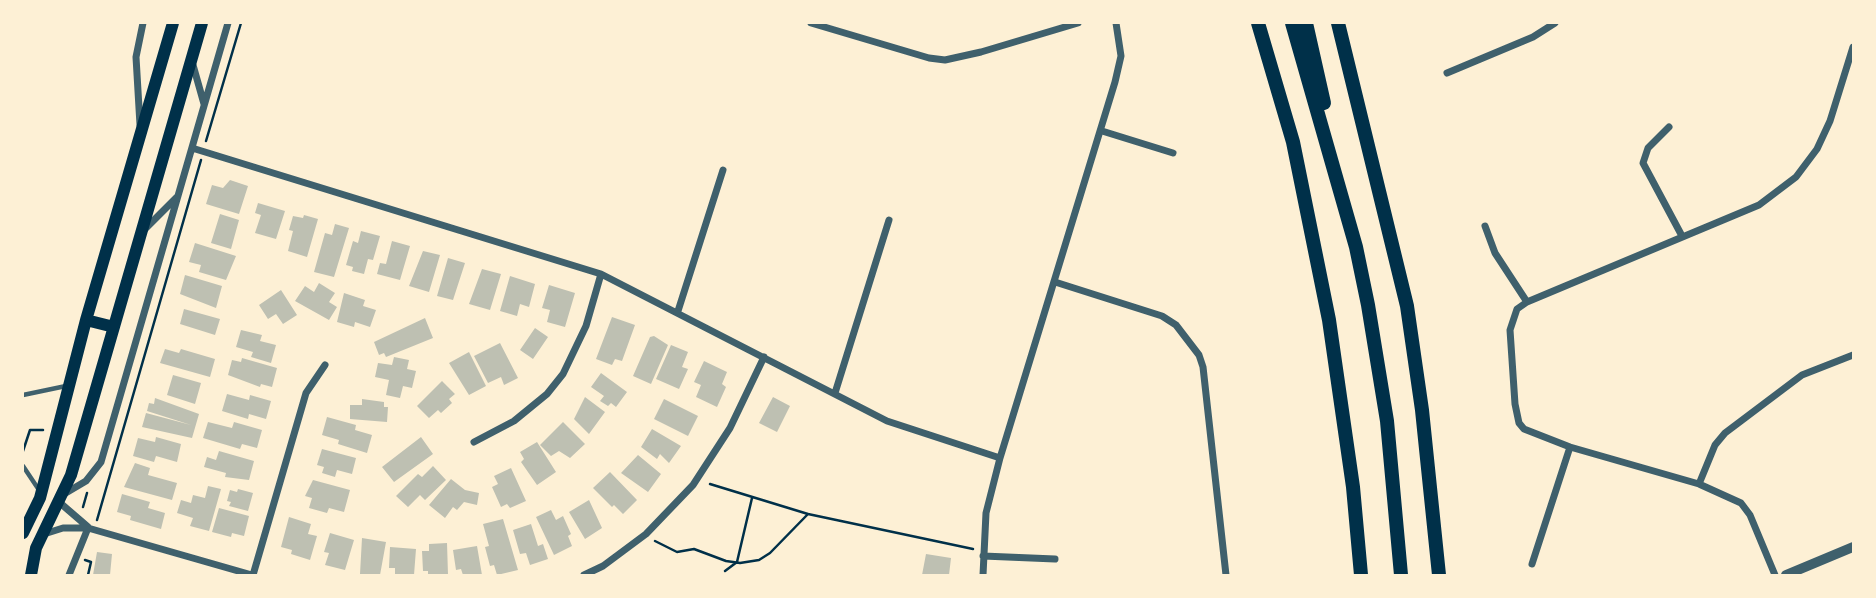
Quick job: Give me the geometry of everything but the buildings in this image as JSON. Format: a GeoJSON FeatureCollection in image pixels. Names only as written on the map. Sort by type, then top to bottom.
{"type":"FeatureCollection","features":[{"type":"Feature","properties":{"kind":"highway"},"geometry":{"type":"LineString","coordinates":[[1258,23],[1293,142],[1329,320],[1353,487],[1361,575]]}},
{"type":"Feature","properties":{"kind":"highway"},"geometry":{"type":"LineString","coordinates":[[1292,23],[1356,247]]}},
{"type":"Feature","properties":{"kind":"highway"},"geometry":{"type":"LineString","coordinates":[[1306,23],[1356,247],[1387,421],[1401,575]]}},
{"type":"Feature","properties":{"kind":"highway"},"geometry":{"type":"LineString","coordinates":[[1338,23],[1406,306],[1422,410],[1439,575]]}},
{"type":"Feature","properties":{"kind":"main road"},"geometry":{"type":"LineString","coordinates":[[23,533],[40,498],[86,320],[173,23]]}},
{"type":"Feature","properties":{"kind":"main road"},"geometry":{"type":"LineString","coordinates":[[31,575],[33,555],[62,498],[202,23]]}},
{"type":"Feature","properties":{"kind":"main road"},"geometry":{"type":"LineString","coordinates":[[86,320],[114,327]]}},
{"type":"Feature","properties":{"kind":"street"},"geometry":{"type":"LineString","coordinates":[[141,133],[136,57],[144,23]]}},
{"type":"Feature","properties":{"kind":"street"},"geometry":{"type":"LineString","coordinates":[[91,529],[62,498],[92,477],[101,462],[229,23]]}},
{"type":"Feature","properties":{"kind":"street"},"geometry":{"type":"LineString","coordinates":[[811,23],[828,25],[929,58],[945,60],[971,55],[1078,23]]}},
{"type":"Feature","properties":{"kind":"street"},"geometry":{"type":"LineString","coordinates":[[983,575],[986,513],[1000,458],[1102,131],[1121,56],[1116,23]]}},
{"type":"Feature","properties":{"kind":"street"},"geometry":{"type":"LineString","coordinates":[[1447,72],[1533,37],[1555,23]]}},
{"type":"Feature","properties":{"kind":"street"},"geometry":{"type":"LineString","coordinates":[[1774,575],[1750,515],[1741,503],[1699,484],[1570,447],[1524,429],[1517,416],[1510,330],[1517,309],[1527,302],[1759,205],[1796,177],[1817,149],[1830,121],[1853,47]]}},
{"type":"Feature","properties":{"kind":"street"},"geometry":{"type":"LineString","coordinates":[[191,61],[205,105]]}},
{"type":"Feature","properties":{"kind":"street"},"geometry":{"type":"LineString","coordinates":[[1669,127],[1648,148],[1643,163],[1682,236]]}},
{"type":"Feature","properties":{"kind":"street"},"geometry":{"type":"LineString","coordinates":[[1102,131],[1173,153]]}},
{"type":"Feature","properties":{"kind":"street"},"geometry":{"type":"LineString","coordinates":[[192,148],[601,274],[887,421],[1000,458]]}},
{"type":"Feature","properties":{"kind":"street"},"geometry":{"type":"LineString","coordinates":[[678,312],[723,170]]}},
{"type":"Feature","properties":{"kind":"street"},"geometry":{"type":"LineString","coordinates":[[140,234],[178,197]]}},
{"type":"Feature","properties":{"kind":"street"},"geometry":{"type":"LineString","coordinates":[[835,393],[889,220]]}},
{"type":"Feature","properties":{"kind":"street"},"geometry":{"type":"LineString","coordinates":[[1485,226],[1495,253],[1527,302]]}},
{"type":"Feature","properties":{"kind":"street"},"geometry":{"type":"LineString","coordinates":[[474,442],[514,421],[547,394],[563,374],[581,339],[601,274]]}},
{"type":"Feature","properties":{"kind":"street"},"geometry":{"type":"LineString","coordinates":[[1055,282],[1162,316],[1176,325],[1194,346],[1203,367],[1226,575]]}},
{"type":"Feature","properties":{"kind":"street"},"geometry":{"type":"LineString","coordinates":[[1699,484],[1715,445],[1725,433],[1802,375],[1853,355]]}},
{"type":"Feature","properties":{"kind":"street"},"geometry":{"type":"LineString","coordinates":[[584,575],[603,566],[646,534],[693,485],[712,457],[764,357]]}},
{"type":"Feature","properties":{"kind":"street"},"geometry":{"type":"LineString","coordinates":[[42,535],[63,528],[91,529],[253,575],[306,393],[325,365]]}},
{"type":"Feature","properties":{"kind":"street"},"geometry":{"type":"LineString","coordinates":[[1532,564],[1570,447]]}},
{"type":"Feature","properties":{"kind":"street"},"geometry":{"type":"LineString","coordinates":[[69,575],[91,529]]}},
{"type":"Feature","properties":{"kind":"street"},"geometry":{"type":"LineString","coordinates":[[1786,575],[1853,547]]}},
{"type":"Feature","properties":{"kind":"street"},"geometry":{"type":"LineString","coordinates":[[983,553],[1055,559]]}},
{"type":"Feature","properties":{"kind":"lane"},"geometry":{"type":"LineString","coordinates":[[23,396],[69,386]]}},
{"type":"Feature","properties":{"kind":"lane"},"geometry":{"type":"LineString","coordinates":[[23,466],[35,480],[40,498]]}},
{"type":"Feature","properties":{"kind":"path"},"geometry":{"type":"LineString","coordinates":[[88,575],[92,562],[85,560],[91,529],[241,23]]}},
{"type":"Feature","properties":{"kind":"path"},"geometry":{"type":"LineString","coordinates":[[710,484],[808,514],[983,553]]}},
{"type":"Feature","properties":{"kind":"path"},"geometry":{"type":"LineString","coordinates":[[726,571],[737,562],[752,497]]}},
{"type":"Feature","properties":{"kind":"path"},"geometry":{"type":"LineString","coordinates":[[646,534],[670,550],[684,552],[699,549],[737,562],[759,560],[770,554],[808,514]]}}]}
